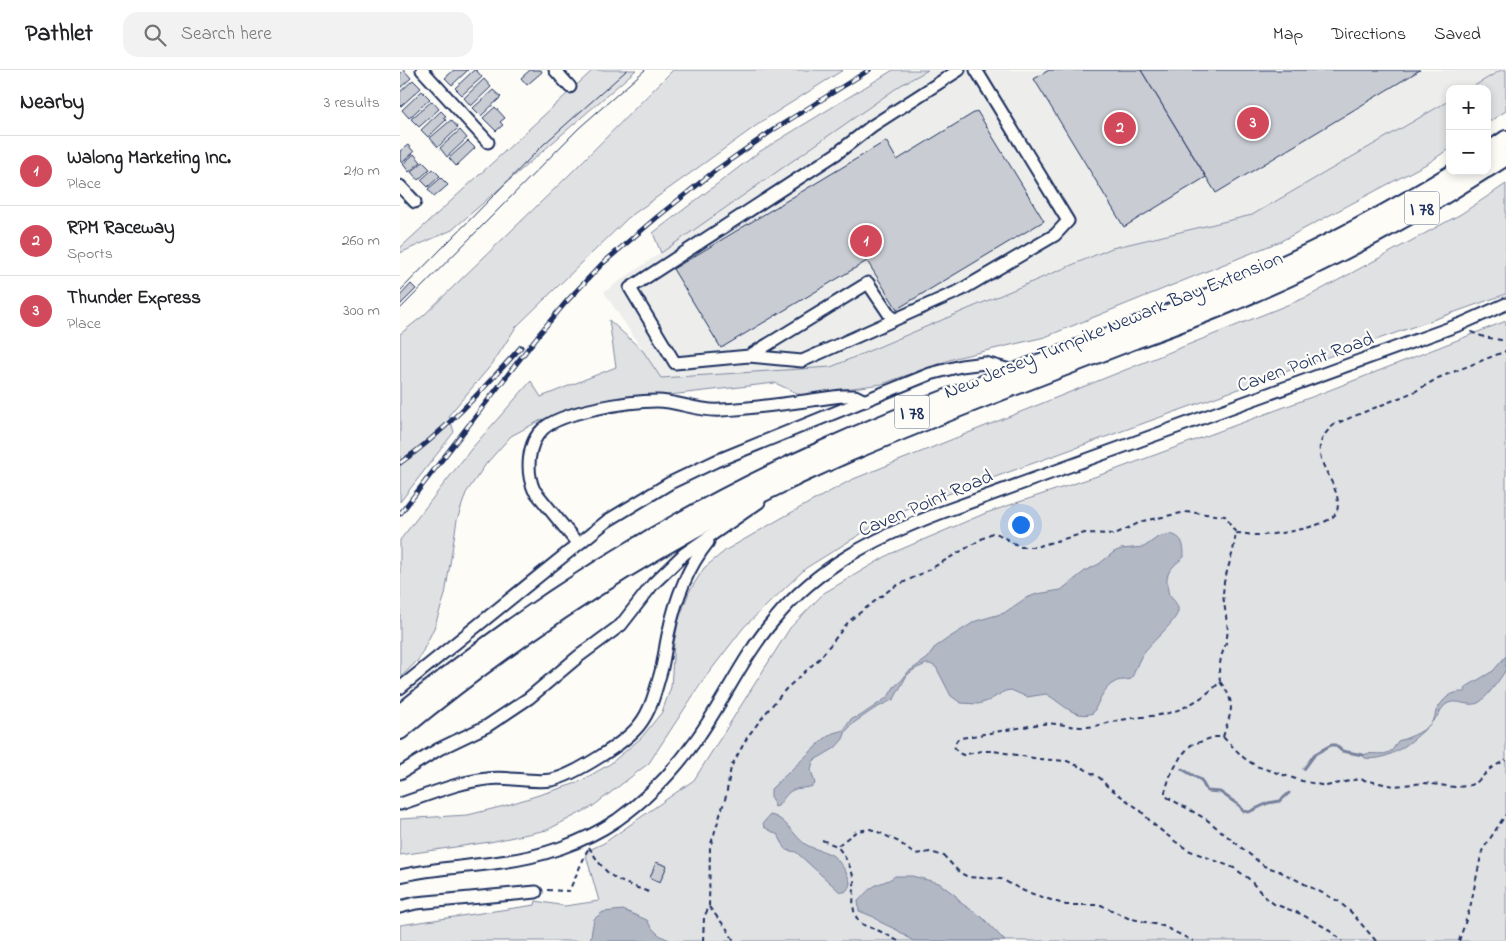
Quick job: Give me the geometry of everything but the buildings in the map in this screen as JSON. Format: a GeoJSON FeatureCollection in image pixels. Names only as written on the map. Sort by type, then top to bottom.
{"type":"FeatureCollection","features":[{"type":"Feature","properties":{"kind":"highway"},"geometry":{"type":"LineString","coordinates":[[1491,149],[1506,139]]}},
{"type":"Feature","properties":{"kind":"highway"},"geometry":{"type":"LineString","coordinates":[[1491,166],[1506,157]]}},
{"type":"Feature","properties":{"kind":"highway","name":"New Jersey Turnpike Newark Bay Extension"},"geometry":{"type":"LineString","coordinates":[[400,713],[469,658],[538,609],[681,521],[763,478],[825,448],[888,421],[1196,302],[1266,272],[1376,218],[1449,175]]}},
{"type":"Feature","properties":{"kind":"highway","name":"New Jersey Turnpike Newark Bay Extension"},"geometry":{"type":"LineString","coordinates":[[400,731],[506,649],[601,585],[703,525],[785,483],[892,435],[1264,289],[1373,236],[1477,175]]}},
{"type":"Feature","properties":{"kind":"street"},"geometry":{"type":"LineString","coordinates":[[422,70],[488,142]]}},
{"type":"Feature","properties":{"kind":"street"},"geometry":{"type":"LineString","coordinates":[[555,70],[570,87]]}},
{"type":"Feature","properties":{"kind":"street"},"geometry":{"type":"LineString","coordinates":[[959,70],[872,126],[836,154],[630,288],[675,363],[749,356],[802,361],[960,290],[1055,235],[1068,221],[976,70]]}},
{"type":"Feature","properties":{"kind":"street"},"geometry":{"type":"LineString","coordinates":[[400,186],[415,202]]}},
{"type":"Feature","properties":{"kind":"street"},"geometry":{"type":"LineString","coordinates":[[749,356],[868,283],[893,320]]}},
{"type":"Feature","properties":{"kind":"street","name":"Caven Point Road"},"geometry":{"type":"LineString","coordinates":[[400,876],[424,871],[510,861],[586,842],[648,796],[674,769],[697,739],[773,620],[798,594],[825,570],[898,529],[1461,324],[1506,304]]}},
{"type":"Feature","properties":{"kind":"street"},"geometry":{"type":"LineString","coordinates":[[400,688],[607,521],[670,483],[716,461],[930,374],[960,366],[985,363],[1017,372]]}},
{"type":"Feature","properties":{"kind":"street"},"geometry":{"type":"LineString","coordinates":[[578,544],[534,490],[530,479],[528,462],[536,440],[543,429],[558,420],[619,404],[658,401],[719,410],[842,396],[855,396],[864,401]]}},
{"type":"Feature","properties":{"kind":"street"},"geometry":{"type":"LineString","coordinates":[[400,773],[439,749],[487,726],[529,698],[579,656],[621,625],[653,584],[684,554],[785,483]]}},
{"type":"Feature","properties":{"kind":"street"},"geometry":{"type":"LineString","coordinates":[[400,804],[457,784],[489,778],[521,781],[552,780],[572,772],[624,740],[640,725],[651,707],[680,591],[688,571],[700,552],[715,534]]}},
{"type":"Feature","properties":{"kind":"street"},"geometry":{"type":"LineString","coordinates":[[400,907],[416,903],[540,891]]}},
{"type":"Feature","properties":{"kind":"path"},"geometry":{"type":"LineString","coordinates":[[1461,324],[1478,335],[1506,341]]}},
{"type":"Feature","properties":{"kind":"path"},"geometry":{"type":"LineString","coordinates":[[1236,533],[1272,534],[1302,529],[1333,518],[1337,512],[1335,489],[1322,464],[1320,453],[1322,437],[1328,430],[1335,424],[1416,392],[1438,378],[1506,351]]}},
{"type":"Feature","properties":{"kind":"path"},"geometry":{"type":"LineString","coordinates":[[703,941],[704,917],[709,907],[710,847],[726,796],[731,767],[738,753],[769,709],[786,689],[820,658],[849,621],[892,588],[934,567],[992,533],[998,534],[1020,547],[1035,547],[1075,534],[1115,534],[1143,521],[1186,512],[1212,513],[1225,516],[1236,533],[1224,582],[1223,595],[1228,630],[1219,671],[1220,682],[1227,690],[1231,700],[1231,710],[1223,737]]}},
{"type":"Feature","properties":{"kind":"path"},"geometry":{"type":"LineString","coordinates":[[1220,682],[1209,692],[1187,706],[1165,714],[1121,720],[1094,727],[1052,722],[962,738],[957,740],[954,746],[957,752],[963,755],[981,751],[994,751],[1067,762],[1083,768],[1100,778],[1176,842],[1188,850],[1234,868],[1248,878],[1274,904],[1300,914],[1326,928],[1342,941]]}},
{"type":"Feature","properties":{"kind":"path"},"geometry":{"type":"LineString","coordinates":[[1376,941],[1351,912],[1338,901],[1279,871],[1264,866],[1206,820],[1165,796],[1170,776],[1181,756],[1191,746],[1214,737],[1223,737],[1244,758],[1256,766],[1302,781],[1326,786],[1359,779],[1394,786],[1424,783],[1455,787],[1467,786],[1480,780],[1492,768],[1506,760]]}},
{"type":"Feature","properties":{"kind":"path"},"geometry":{"type":"LineString","coordinates":[[1459,941],[1470,908],[1482,851],[1506,814]]}},
{"type":"Feature","properties":{"kind":"path"},"geometry":{"type":"LineString","coordinates":[[837,846],[857,831],[870,829],[899,842],[916,854],[930,852],[944,856],[959,872],[968,877],[1001,879],[1024,891],[1066,905],[1101,905],[1128,918],[1163,926],[1193,941]]}},
{"type":"Feature","properties":{"kind":"path"},"geometry":{"type":"LineString","coordinates":[[822,840],[837,846],[843,854],[852,874],[854,883],[853,906],[856,917],[864,926],[876,929],[898,941]]}},
{"type":"Feature","properties":{"kind":"path"},"geometry":{"type":"LineString","coordinates":[[540,891],[569,890],[586,842]]}},
{"type":"Feature","properties":{"kind":"path"},"geometry":{"type":"LineString","coordinates":[[586,842],[600,865],[609,875],[621,882],[649,892]]}},
{"type":"Feature","properties":{"kind":"path"},"geometry":{"type":"LineString","coordinates":[[709,907],[734,941]]}},
{"type":"Feature","properties":{"kind":"shaded area"},"geometry":{"type":"Polygon","coordinates":[[[593,70],[636,70],[452,230],[400,253],[400,248],[593,70]]]}},
{"type":"Feature","properties":{"kind":"shaded area"},"geometry":{"type":"Polygon","coordinates":[[[673,70],[843,70],[767,118],[628,218],[516,327],[493,363],[449,415],[454,432],[400,502],[400,334],[423,316],[569,175],[673,70]]]}},
{"type":"Feature","properties":{"kind":"shaded area"},"geometry":{"type":"Polygon","coordinates":[[[893,70],[928,70],[901,85],[661,253],[653,233],[759,152],[893,70]]]}},
{"type":"Feature","properties":{"kind":"shaded area"},"geometry":{"type":"Polygon","coordinates":[[[928,70],[1501,70],[1476,85],[1446,85],[1446,102],[1252,215],[1112,248],[831,367],[661,378],[604,292],[901,85],[928,70]]]}},
{"type":"Feature","properties":{"kind":"shaded area"},"geometry":{"type":"Polygon","coordinates":[[[1501,70],[1506,70],[1506,111],[1491,120],[1491,85],[1476,85],[1501,70]]]}},
{"type":"Feature","properties":{"kind":"shaded area"},"geometry":{"type":"Polygon","coordinates":[[[1446,102],[1446,151],[1430,162],[1281,241],[1045,337],[955,358],[882,384],[801,395],[775,383],[581,405],[541,420],[511,436],[486,464],[466,493],[457,520],[445,595],[434,628],[419,659],[400,678],[400,540],[472,448],[531,381],[541,397],[616,367],[609,320],[643,351],[661,378],[831,367],[1112,248],[1252,215],[1446,102]]]}},
{"type":"Feature","properties":{"kind":"shaded area"},"geometry":{"type":"Polygon","coordinates":[[[1506,184],[1506,294],[893,514],[806,568],[744,627],[704,679],[649,763],[592,807],[547,830],[490,842],[400,855],[400,819],[468,815],[504,806],[577,783],[610,764],[641,738],[662,712],[671,687],[674,643],[679,619],[689,592],[704,568],[726,550],[851,480],[1307,297],[1461,214],[1506,184]]]}},
{"type":"Feature","properties":{"kind":"shaded area"},"geometry":{"type":"Polygon","coordinates":[[[1506,321],[1506,941],[400,941],[400,925],[535,905],[536,901],[565,906],[599,901],[585,852],[604,843],[694,780],[790,628],[824,593],[890,554],[986,513],[1109,472],[1317,395],[1506,321]]]}},
{"type":"Feature","properties":{"kind":"shaded area"},"geometry":{"type":"Polygon","coordinates":[[[1170,534],[1180,539],[1184,549],[1184,557],[1174,565],[1167,577],[1169,595],[1178,606],[1176,616],[1144,652],[1131,679],[1115,682],[1107,688],[1093,713],[1086,715],[1074,712],[1046,694],[1027,697],[1011,690],[978,704],[961,703],[951,696],[936,667],[926,664],[907,675],[894,699],[874,709],[855,722],[846,731],[843,739],[835,748],[813,761],[811,770],[815,784],[813,786],[791,791],[775,807],[771,797],[771,789],[824,739],[833,733],[844,730],[851,719],[860,716],[888,697],[894,687],[908,672],[928,658],[934,648],[976,621],[1004,613],[1026,598],[1061,590],[1114,552],[1121,549],[1144,547],[1158,537],[1170,534]]]}},
{"type":"Feature","properties":{"kind":"shaded area"},"geometry":{"type":"Polygon","coordinates":[[[1506,656],[1505,671],[1485,698],[1474,704],[1448,703],[1431,723],[1436,711],[1447,697],[1455,693],[1465,692],[1466,687],[1493,671],[1506,656]]]}},
{"type":"Feature","properties":{"kind":"shaded area"},"geometry":{"type":"Polygon","coordinates":[[[1427,727],[1394,753],[1374,759],[1365,758],[1363,755],[1388,753],[1398,741],[1427,727]]]}},
{"type":"Feature","properties":{"kind":"shaded area"},"geometry":{"type":"Polygon","coordinates":[[[770,815],[785,823],[805,844],[830,854],[839,862],[850,882],[845,892],[840,892],[796,852],[786,850],[778,835],[764,827],[763,823],[770,815]]]}},
{"type":"Feature","properties":{"kind":"shaded area"},"geometry":{"type":"Polygon","coordinates":[[[895,876],[912,876],[939,883],[956,896],[961,903],[982,917],[1005,941],[913,941],[874,917],[859,911],[858,901],[867,892],[876,885],[895,876]]]}},
{"type":"Feature","properties":{"kind":"shaded area"},"geometry":{"type":"Polygon","coordinates":[[[623,910],[647,920],[658,934],[666,939],[675,941],[590,941],[594,919],[603,912],[623,910]]]}},
{"type":"Feature","properties":{"kind":"waterway"},"geometry":{"type":"LineString","coordinates":[[1304,769],[1315,754],[1331,745],[1335,745],[1342,751],[1363,755]]}},
{"type":"Feature","properties":{"kind":"waterway"},"geometry":{"type":"LineString","coordinates":[[1182,769],[1201,780],[1207,791],[1220,792],[1240,806],[1243,811],[1249,812],[1268,803],[1280,801],[1289,793]]}},
{"type":"Feature","properties":{"kind":"tram line"},"geometry":{"type":"LineString","coordinates":[[400,291],[543,145],[627,70]]}},
{"type":"Feature","properties":{"kind":"tram line"},"geometry":{"type":"LineString","coordinates":[[400,309],[579,128],[645,70]]}},
{"type":"Feature","properties":{"kind":"railway"},"geometry":{"type":"LineString","coordinates":[[400,514],[540,333],[602,264],[716,170],[773,130],[869,70]]}},
{"type":"Feature","properties":{"kind":"railway"},"geometry":{"type":"LineString","coordinates":[[400,463],[449,423],[521,347]]}},
{"type":"Feature","properties":{"kind":"place","name":"Thunder Express"},"geometry":{"type":"Point","coordinates":[1253,123]}},
{"type":"Feature","properties":{"kind":"place","name":"RPM Raceway"},"geometry":{"type":"Point","coordinates":[1120,128]}},
{"type":"Feature","properties":{"kind":"place","name":"Walong Marketing Inc."},"geometry":{"type":"Point","coordinates":[866,241]}}]}
